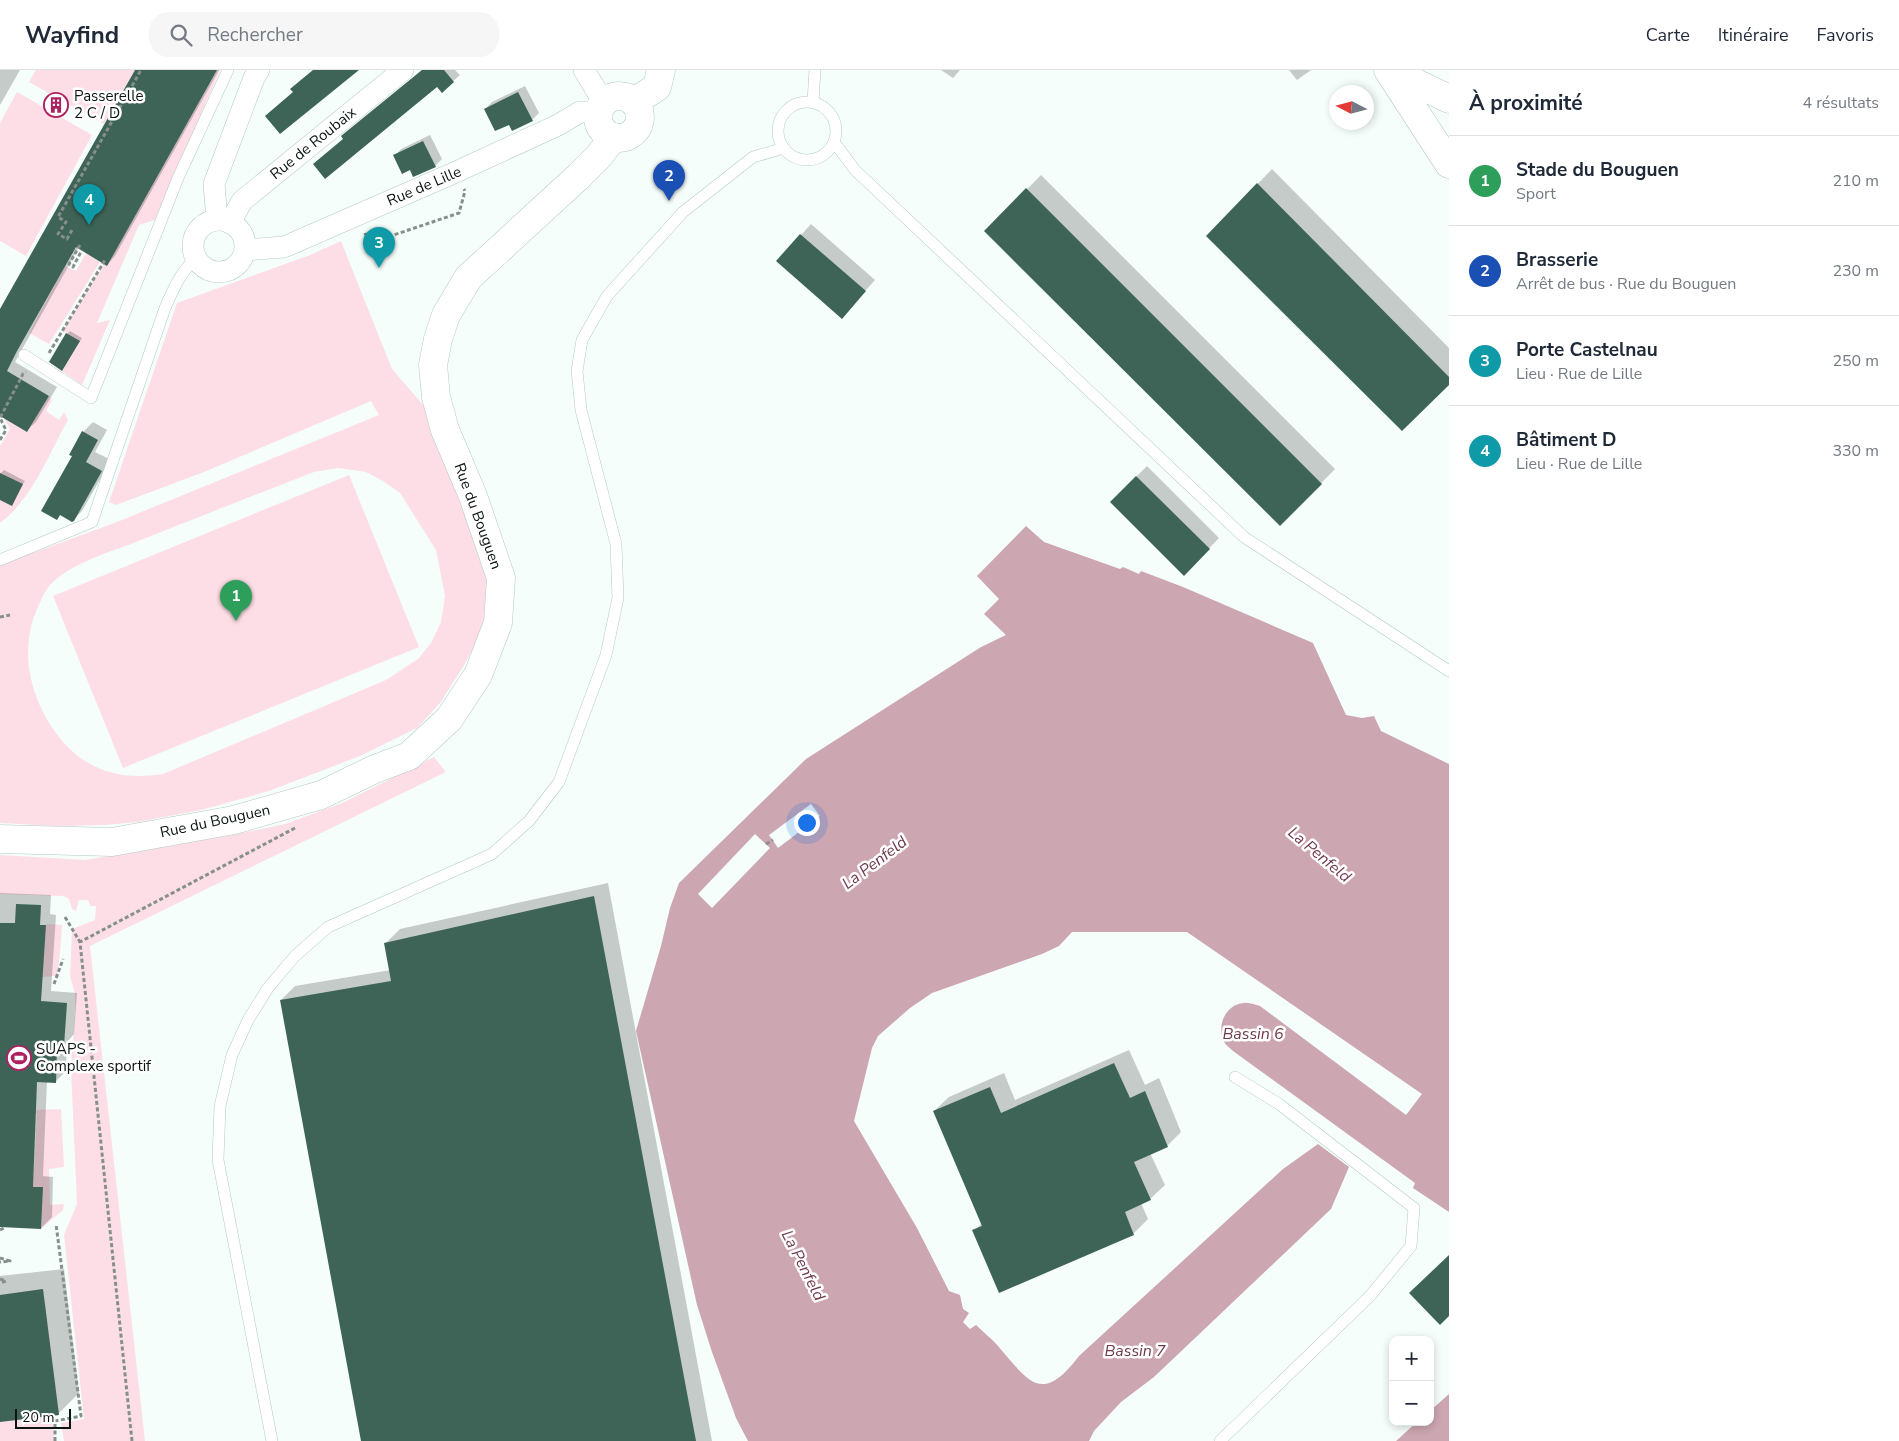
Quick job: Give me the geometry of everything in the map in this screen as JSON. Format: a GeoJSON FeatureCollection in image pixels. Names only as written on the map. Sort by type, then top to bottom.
{"type":"FeatureCollection","features":[{"type":"Feature","properties":{"kind":"street"},"geometry":{"type":"LineString","coordinates":[[224,221],[214,184],[254,78],[259,70]]}},
{"type":"Feature","properties":{"kind":"street","name":"Rue de Roubaix"},"geometry":{"type":"LineString","coordinates":[[224,221],[242,201],[403,70]]}},
{"type":"Feature","properties":{"kind":"street"},"geometry":{"type":"LineString","coordinates":[[584,70],[601,108],[600,124],[605,132],[614,137],[628,135],[638,126],[640,115],[638,108],[634,102],[622,96],[611,98],[601,108]]}},
{"type":"Feature","properties":{"kind":"street"},"geometry":{"type":"LineString","coordinates":[[1388,70],[1447,149]]}},
{"type":"Feature","properties":{"kind":"street"},"geometry":{"type":"LineString","coordinates":[[1399,70],[1416,83],[1449,99]]}},
{"type":"Feature","properties":{"kind":"street"},"geometry":{"type":"LineString","coordinates":[[634,102],[659,78]]}},
{"type":"Feature","properties":{"kind":"street","name":"Rue de Lille"},"geometry":{"type":"LineString","coordinates":[[245,250],[284,247],[465,168],[558,125],[580,112],[601,108]]}},
{"type":"Feature","properties":{"kind":"street","name":"Rue du Bouguen"},"geometry":{"type":"LineString","coordinates":[[0,839],[112,842],[234,820],[320,795],[409,756],[449,719],[478,675],[498,623],[501,578],[472,496],[445,430],[436,397],[433,365],[438,339],[446,315],[468,278],[579,176],[614,137]]}},
{"type":"Feature","properties":{"kind":"street"},"geometry":{"type":"LineString","coordinates":[[224,221],[239,229],[244,237],[245,250],[241,260],[235,266],[222,272],[213,271],[205,268],[197,258],[194,240],[198,231],[209,222],[224,221]]}},
{"type":"Feature","properties":{"kind":"lane"},"geometry":{"type":"LineString","coordinates":[[24,355],[91,398],[178,178],[228,70]]}},
{"type":"Feature","properties":{"kind":"lane"},"geometry":{"type":"LineString","coordinates":[[813,102],[815,70]]}},
{"type":"Feature","properties":{"kind":"lane"},"geometry":{"type":"LineString","coordinates":[[813,102],[823,106],[833,118],[837,132],[834,142],[828,152],[820,157],[810,160],[800,159],[791,155],[779,140],[780,120],[786,111],[798,104],[813,102]]}},
{"type":"Feature","properties":{"kind":"lane"},"geometry":{"type":"LineString","coordinates":[[834,142],[854,170],[1244,537],[1449,671]]}},
{"type":"Feature","properties":{"kind":"lane"},"geometry":{"type":"LineString","coordinates":[[272,1441],[218,1160],[220,1106],[232,1055],[248,1020],[268,988],[295,956],[328,927],[492,854],[529,821],[559,782],[606,655],[618,598],[616,544],[581,410],[578,371],[582,340],[607,296],[683,212],[753,157],[784,148]]}},
{"type":"Feature","properties":{"kind":"lane"},"geometry":{"type":"LineString","coordinates":[[0,560],[92,522],[165,308],[188,265],[197,258]]}},
{"type":"Feature","properties":{"kind":"lane"},"geometry":{"type":"LineString","coordinates":[[1220,1441],[1370,1296],[1411,1246],[1414,1208],[1279,1104],[1235,1077]]}},
{"type":"Feature","properties":{"kind":"path"},"geometry":{"type":"LineString","coordinates":[[72,230],[67,239],[58,234],[66,222],[58,217],[141,70]]}},
{"type":"Feature","properties":{"kind":"path"},"geometry":{"type":"LineString","coordinates":[[377,261],[370,244],[459,213],[466,191],[462,183]]}},
{"type":"Feature","properties":{"kind":"path"},"geometry":{"type":"LineString","coordinates":[[63,209],[67,211]]}},
{"type":"Feature","properties":{"kind":"path"},"geometry":{"type":"LineString","coordinates":[[80,245],[69,264],[73,267],[82,250]]}},
{"type":"Feature","properties":{"kind":"path"},"geometry":{"type":"LineString","coordinates":[[0,440],[6,430],[0,418],[23,374],[43,364],[106,260]]}},
{"type":"Feature","properties":{"kind":"path"},"geometry":{"type":"LineString","coordinates":[[0,617],[10,614]]}},
{"type":"Feature","properties":{"kind":"path"},"geometry":{"type":"LineString","coordinates":[[80,942],[299,826]]}},
{"type":"Feature","properties":{"kind":"path"},"geometry":{"type":"LineString","coordinates":[[766,844],[773,840]]}},
{"type":"Feature","properties":{"kind":"path"},"geometry":{"type":"LineString","coordinates":[[65,917],[80,942],[132,1441]]}},
{"type":"Feature","properties":{"kind":"path"},"geometry":{"type":"LineString","coordinates":[[54,984],[63,959]]}},
{"type":"Feature","properties":{"kind":"path"},"geometry":{"type":"LineString","coordinates":[[56,1224],[81,1416],[55,1421],[56,1441]]}},
{"type":"Feature","properties":{"kind":"path"},"geometry":{"type":"LineString","coordinates":[[0,1258],[10,1261],[0,1262]]}},
{"type":"Feature","properties":{"kind":"shaded area"},"geometry":{"type":"Polygon","coordinates":[[[36,70],[135,70],[104,124],[29,82],[36,70]]]}},
{"type":"Feature","properties":{"kind":"shaded area"},"geometry":{"type":"Polygon","coordinates":[[[217,70],[220,70],[155,220],[139,225],[97,323],[110,320],[82,385],[62,371],[79,341],[63,331],[104,264],[107,265],[217,70]]]}},
{"type":"Feature","properties":{"kind":"shaded area"},"geometry":{"type":"Polygon","coordinates":[[[17,92],[92,135],[26,256],[0,241],[0,123],[17,92]]]}},
{"type":"Feature","properties":{"kind":"shaded area"},"geometry":{"type":"Polygon","coordinates":[[[341,241],[392,369],[424,406],[483,563],[488,592],[484,628],[463,667],[440,703],[417,728],[360,756],[269,791],[201,810],[138,822],[56,826],[0,823],[0,565],[117,522],[379,415],[371,401],[204,472],[116,505],[109,502],[177,303],[310,255],[341,241]],[[338,468],[314,472],[94,558],[61,575],[52,583],[37,609],[29,641],[28,657],[34,689],[40,704],[56,733],[67,746],[90,764],[103,770],[132,776],[163,774],[386,680],[418,659],[431,643],[441,622],[445,596],[436,550],[400,493],[366,472],[338,468]]]}},
{"type":"Feature","properties":{"kind":"shaded area"},"geometry":{"type":"Polygon","coordinates":[[[86,253],[100,262],[49,344],[29,333],[65,266],[76,271],[86,253]]]}},
{"type":"Feature","properties":{"kind":"shaded area"},"geometry":{"type":"Polygon","coordinates":[[[49,396],[52,400],[46,411],[59,420],[64,412],[68,420],[31,489],[12,513],[0,523],[0,446],[10,429],[4,418],[27,432],[49,396]]]}},
{"type":"Feature","properties":{"kind":"shaded area"},"geometry":{"type":"Polygon","coordinates":[[[349,475],[419,647],[123,768],[53,596],[349,475]]]}},
{"type":"Feature","properties":{"kind":"shaded area"},"geometry":{"type":"Polygon","coordinates":[[[434,757],[446,772],[90,946],[145,1441],[64,1441],[61,1423],[84,1419],[64,1235],[77,1204],[71,1068],[75,1014],[75,994],[70,976],[72,929],[95,920],[96,906],[90,906],[88,900],[79,900],[76,911],[72,909],[69,899],[64,896],[0,894],[0,855],[85,860],[227,836],[285,824],[342,803],[434,757]]]}},
{"type":"Feature","properties":{"kind":"shaded area"},"geometry":{"type":"Polygon","coordinates":[[[46,925],[62,925],[60,953],[57,976],[42,977],[46,925]]]}},
{"type":"Feature","properties":{"kind":"shaded area"},"geometry":{"type":"Polygon","coordinates":[[[61,1109],[64,1167],[49,1169],[50,1205],[64,1204],[63,1210],[41,1229],[43,1187],[33,1187],[37,1113],[35,1113],[35,1110],[61,1109]]]}},
{"type":"Feature","properties":{"kind":"shaded area"},"geometry":{"type":"Polygon","coordinates":[[[43,1289],[59,1415],[53,1416],[54,1441],[0,1441],[0,1295],[43,1289]]]}},
{"type":"Feature","properties":{"kind":"water"},"geometry":{"type":"Polygon","coordinates":[[[1026,526],[1044,542],[1120,569],[1123,567],[1139,574],[1141,571],[1313,643],[1346,715],[1362,718],[1374,716],[1381,731],[1449,764],[1449,1212],[1413,1188],[1415,1183],[1233,1051],[1224,1041],[1221,1033],[1225,1015],[1238,1004],[1248,1003],[1260,1006],[1406,1115],[1422,1094],[1187,932],[1072,932],[1059,946],[1042,954],[932,993],[910,1008],[878,1036],[872,1048],[854,1121],[917,1228],[949,1291],[960,1295],[963,1309],[969,1313],[963,1322],[970,1329],[976,1325],[1027,1378],[1036,1383],[1045,1384],[1055,1380],[1066,1371],[1079,1356],[1283,1169],[1318,1144],[1349,1167],[1331,1209],[1154,1377],[1121,1402],[1094,1431],[1089,1441],[748,1441],[736,1418],[697,1305],[636,1031],[670,908],[679,883],[806,759],[981,647],[1006,635],[984,614],[999,599],[977,576],[1026,526]]]}},
{"type":"Feature","properties":{"kind":"water"},"geometry":{"type":"Polygon","coordinates":[[[1449,1394],[1449,1441],[1396,1441],[1413,1426],[1434,1426],[1434,1407],[1449,1394]]]}},
{"type":"Feature","properties":{"kind":"pier"},"geometry":{"type":"Polygon","coordinates":[[[811,804],[820,816],[778,848],[769,835],[811,804]]]}},
{"type":"Feature","properties":{"kind":"pier"},"geometry":{"type":"Polygon","coordinates":[[[755,834],[770,848],[712,908],[698,894],[755,834]]]}},
{"type":"Feature","properties":{"kind":"building"},"geometry":{"type":"Polygon","coordinates":[[[135,70],[217,70],[107,266],[76,247],[17,351],[7,371],[49,396],[27,432],[0,416],[0,309],[135,70]]]}},
{"type":"Feature","properties":{"kind":"building"},"geometry":{"type":"Polygon","coordinates":[[[313,70],[359,70],[280,134],[265,116],[293,92],[290,89],[313,70]]]}},
{"type":"Feature","properties":{"kind":"building"},"geometry":{"type":"Polygon","coordinates":[[[422,70],[444,70],[454,82],[442,93],[437,87],[325,179],[313,164],[343,139],[341,136],[422,70]]]}},
{"type":"Feature","properties":{"kind":"building"},"geometry":{"type":"Polygon","coordinates":[[[518,92],[533,121],[512,131],[509,125],[495,131],[484,109],[518,92]]]}},
{"type":"Feature","properties":{"kind":"building"},"geometry":{"type":"Polygon","coordinates":[[[423,141],[436,167],[413,177],[410,170],[402,174],[393,155],[423,141]]]}},
{"type":"Feature","properties":{"kind":"building"},"geometry":{"type":"Polygon","coordinates":[[[1257,183],[1449,377],[1449,385],[1402,431],[1206,236],[1257,183]]]}},
{"type":"Feature","properties":{"kind":"building"},"geometry":{"type":"Polygon","coordinates":[[[1026,188],[1322,484],[1280,526],[984,231],[1026,188]]]}},
{"type":"Feature","properties":{"kind":"building"},"geometry":{"type":"Polygon","coordinates":[[[800,234],[866,291],[842,319],[776,261],[800,234]]]}},
{"type":"Feature","properties":{"kind":"building"},"geometry":{"type":"Polygon","coordinates":[[[66,333],[80,341],[62,371],[49,362],[66,333]]]}},
{"type":"Feature","properties":{"kind":"building"},"geometry":{"type":"Polygon","coordinates":[[[82,431],[98,440],[86,462],[102,471],[74,521],[72,522],[60,515],[57,520],[41,511],[72,456],[69,455],[82,431]]]}},
{"type":"Feature","properties":{"kind":"building"},"geometry":{"type":"Polygon","coordinates":[[[0,473],[23,484],[12,506],[0,500],[0,473]]]}},
{"type":"Feature","properties":{"kind":"building"},"geometry":{"type":"Polygon","coordinates":[[[1136,476],[1210,549],[1184,576],[1110,502],[1136,476]]]}},
{"type":"Feature","properties":{"kind":"building"},"geometry":{"type":"Polygon","coordinates":[[[594,896],[696,1441],[361,1441],[280,1000],[391,981],[384,943],[594,896]]]}},
{"type":"Feature","properties":{"kind":"building","name":"SUAPS - Complexe sportif"},"geometry":{"type":"Polygon","coordinates":[[[16,904],[41,905],[40,925],[46,925],[41,1001],[67,1003],[64,1046],[57,1046],[56,1083],[37,1082],[33,1187],[43,1187],[41,1229],[0,1227],[0,923],[15,923],[16,904]]]}},
{"type":"Feature","properties":{"kind":"building"},"geometry":{"type":"Polygon","coordinates":[[[1114,1063],[1130,1098],[1145,1091],[1168,1147],[1134,1162],[1151,1200],[1125,1212],[1134,1235],[999,1293],[972,1230],[982,1226],[933,1111],[990,1087],[1001,1113],[1114,1063]]]}},
{"type":"Feature","properties":{"kind":"building"},"geometry":{"type":"Polygon","coordinates":[[[1449,1255],[1449,1316],[1440,1325],[1409,1293],[1449,1255]]]}},
{"type":"Feature","properties":{"kind":"building"},"geometry":{"type":"Polygon","coordinates":[[[43,1289],[59,1415],[0,1422],[0,1295],[43,1289]]]}},
{"type":"Feature","properties":{"kind":"place","name":"Passerelle 2 C / D"},"geometry":{"type":"Point","coordinates":[56,105]}},
{"type":"Feature","properties":{"kind":"place","name":"Brasserie"},"geometry":{"type":"Point","coordinates":[669,201]}},
{"type":"Feature","properties":{"kind":"place","name":"Bâtiment D"},"geometry":{"type":"Point","coordinates":[89,225]}},
{"type":"Feature","properties":{"kind":"place","name":"Porte Castelnau"},"geometry":{"type":"Point","coordinates":[379,268]}},
{"type":"Feature","properties":{"kind":"place","name":"Stade du Bouguen"},"geometry":{"type":"Point","coordinates":[236,621]}},
{"type":"Feature","properties":{"kind":"place","name":"SUAPS - Complexe sportif"},"geometry":{"type":"Point","coordinates":[19,1058]}},
{"type":"Feature","properties":{"kind":"water label","name":"La Penfeld"},"geometry":{"type":"Point","coordinates":[1320,854]}},
{"type":"Feature","properties":{"kind":"water label","name":"La Penfeld"},"geometry":{"type":"Point","coordinates":[874,862]}},
{"type":"Feature","properties":{"kind":"water label","name":"Bassin 6"},"geometry":{"type":"Point","coordinates":[1253,1033]}},
{"type":"Feature","properties":{"kind":"water label","name":"La Penfeld"},"geometry":{"type":"Point","coordinates":[804,1265]}},
{"type":"Feature","properties":{"kind":"water label","name":"Bassin 7"},"geometry":{"type":"Point","coordinates":[1135,1350]}}]}
